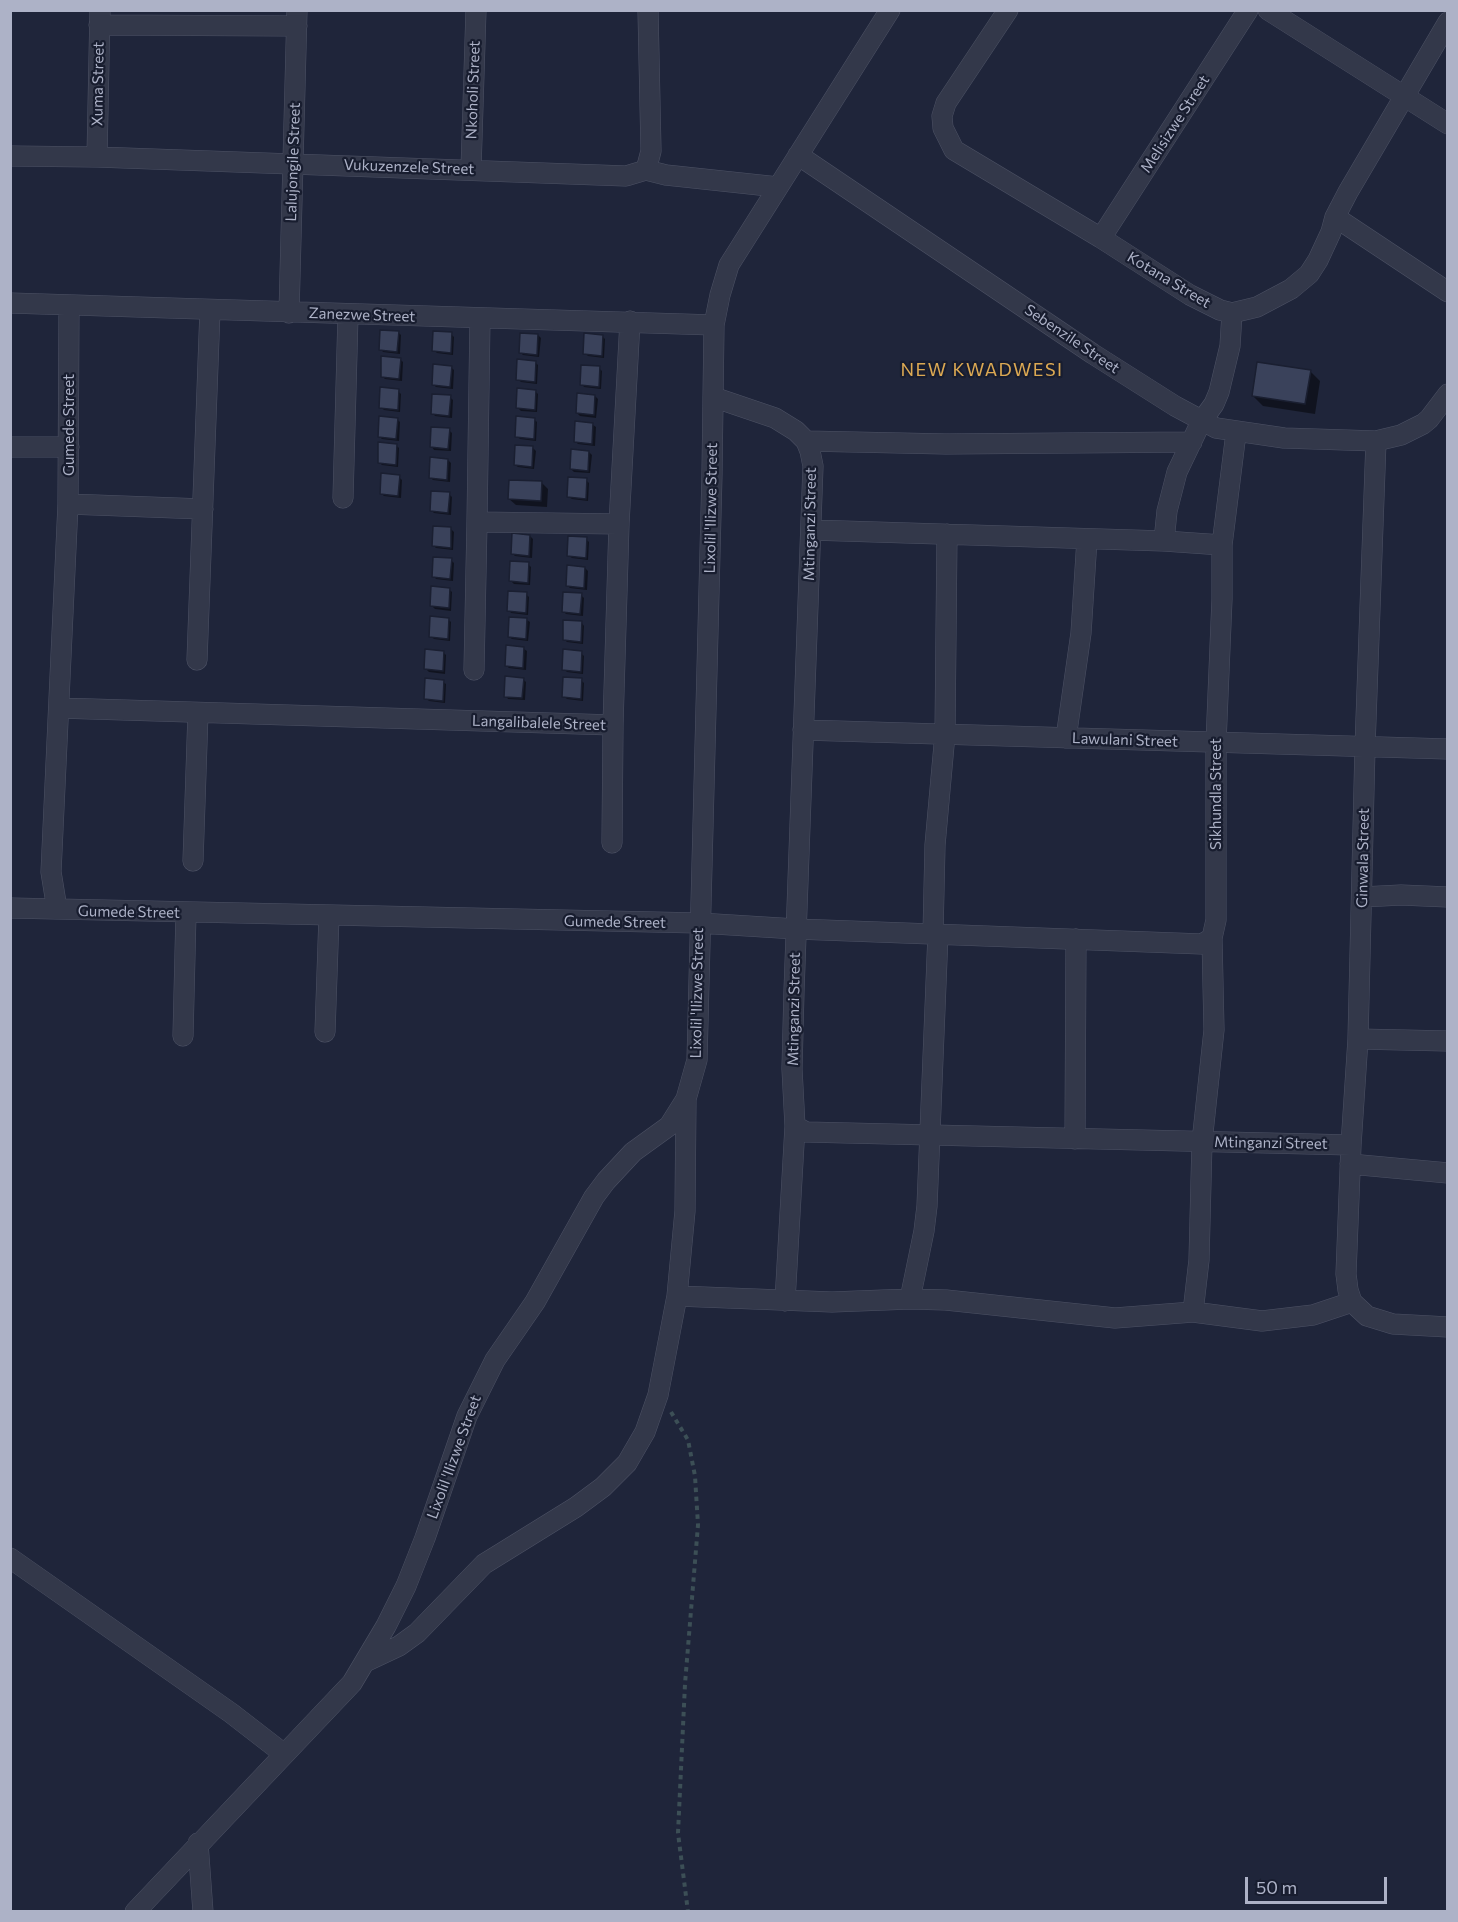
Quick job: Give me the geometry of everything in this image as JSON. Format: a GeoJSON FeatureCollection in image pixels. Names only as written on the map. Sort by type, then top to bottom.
{"type":"FeatureCollection","features":[{"type":"Feature","properties":{"kind":"street","name":"Nkoholi Street"},"geometry":{"type":"LineString","coordinates":[[471,169],[476,10]]}},
{"type":"Feature","properties":{"kind":"street"},"geometry":{"type":"LineString","coordinates":[[648,10],[651,151],[646,170],[666,175],[778,187]]}},
{"type":"Feature","properties":{"kind":"street","name":"Lixolil 'Ilizwe Street"},"geometry":{"type":"LineString","coordinates":[[135,1911],[341,1695],[365,1662],[406,1586],[467,1416],[495,1360],[535,1302],[594,1197],[633,1152],[669,1126],[686,1099],[697,1060],[714,325],[729,265],[890,10]]}},
{"type":"Feature","properties":{"kind":"street","name":"Kotana Street"},"geometry":{"type":"LineString","coordinates":[[1008,10],[946,103],[942,116],[943,128],[954,150],[1101,238],[1190,295],[1220,310],[1232,313]]}},
{"type":"Feature","properties":{"kind":"street","name":"Melisizwe Street"},"geometry":{"type":"LineString","coordinates":[[1101,238],[1248,10]]}},
{"type":"Feature","properties":{"kind":"street"},"geometry":{"type":"LineString","coordinates":[[1268,10],[1448,124]]}},
{"type":"Feature","properties":{"kind":"street"},"geometry":{"type":"LineString","coordinates":[[99,18],[297,18]]}},
{"type":"Feature","properties":{"kind":"street","name":"Xuma Street"},"geometry":{"type":"LineString","coordinates":[[97,157],[99,18]]}},
{"type":"Feature","properties":{"kind":"street","name":"Lalujongile Street"},"geometry":{"type":"LineString","coordinates":[[289,313],[297,18]]}},
{"type":"Feature","properties":{"kind":"street"},"geometry":{"type":"LineString","coordinates":[[1164,541],[1171,489],[1201,422],[1214,404],[1219,392],[1230,346],[1232,313],[1245,312],[1291,289],[1309,273],[1318,261],[1335,217],[1368,156],[1448,22]]}},
{"type":"Feature","properties":{"kind":"street","name":"Sebenzile Street"},"geometry":{"type":"LineString","coordinates":[[798,155],[1094,354],[1201,422],[1216,428],[1236,433],[1284,438],[1376,441],[1401,435],[1423,424],[1448,394]]}},
{"type":"Feature","properties":{"kind":"street","name":"Vukuzenzele Street"},"geometry":{"type":"LineString","coordinates":[[10,156],[471,169],[626,176],[646,170]]}},
{"type":"Feature","properties":{"kind":"street"},"geometry":{"type":"LineString","coordinates":[[1335,217],[1448,292]]}},
{"type":"Feature","properties":{"kind":"street","name":"Zanezwe Street"},"geometry":{"type":"LineString","coordinates":[[10,303],[714,325]]}},
{"type":"Feature","properties":{"kind":"street","name":"Gumede Street"},"geometry":{"type":"LineString","coordinates":[[69,305],[68,504],[51,872],[57,909],[699,923]]}},
{"type":"Feature","properties":{"kind":"street"},"geometry":{"type":"LineString","coordinates":[[197,660],[210,309]]}},
{"type":"Feature","properties":{"kind":"street"},"geometry":{"type":"LineString","coordinates":[[343,498],[348,315]]}},
{"type":"Feature","properties":{"kind":"street"},"geometry":{"type":"LineString","coordinates":[[474,670],[480,318]]}},
{"type":"Feature","properties":{"kind":"street","name":"Langalibalele Street"},"geometry":{"type":"LineString","coordinates":[[59,708],[614,725],[619,524],[630,321]]}},
{"type":"Feature","properties":{"kind":"street"},"geometry":{"type":"LineString","coordinates":[[713,397],[775,418],[796,431],[806,441],[946,444],[1192,442]]}},
{"type":"Feature","properties":{"kind":"street","name":"Sikhundla Street"},"geometry":{"type":"LineString","coordinates":[[1193,1312],[1199,1260],[1202,1142],[1214,1030],[1212,938],[1216,920],[1216,743],[1222,545],[1236,433]]}},
{"type":"Feature","properties":{"kind":"street","name":"Mtinganzi Street"},"geometry":{"type":"LineString","coordinates":[[806,441],[813,466],[792,1069],[795,1126],[806,1132],[1202,1142],[1350,1155],[1448,1173]]}},
{"type":"Feature","properties":{"kind":"street","name":"Ginwala Street"},"geometry":{"type":"LineString","coordinates":[[1352,1302],[1346,1274],[1350,1155],[1358,1039],[1376,441]]}},
{"type":"Feature","properties":{"kind":"street"},"geometry":{"type":"LineString","coordinates":[[10,447],[69,447]]}},
{"type":"Feature","properties":{"kind":"street"},"geometry":{"type":"LineString","coordinates":[[68,504],[203,509]]}},
{"type":"Feature","properties":{"kind":"street"},"geometry":{"type":"LineString","coordinates":[[477,522],[619,524]]}},
{"type":"Feature","properties":{"kind":"street"},"geometry":{"type":"LineString","coordinates":[[811,530],[1087,538],[1222,545]]}},
{"type":"Feature","properties":{"kind":"street"},"geometry":{"type":"LineString","coordinates":[[910,1299],[924,1231],[931,1136],[935,845],[945,734],[946,534]]}},
{"type":"Feature","properties":{"kind":"street"},"geometry":{"type":"LineString","coordinates":[[1066,738],[1081,633],[1087,538]]}},
{"type":"Feature","properties":{"kind":"street"},"geometry":{"type":"LineString","coordinates":[[193,861],[198,713]]}},
{"type":"Feature","properties":{"kind":"street"},"geometry":{"type":"LineString","coordinates":[[612,843],[614,725]]}},
{"type":"Feature","properties":{"kind":"street","name":"Lawulani Street"},"geometry":{"type":"LineString","coordinates":[[803,730],[1448,749]]}},
{"type":"Feature","properties":{"kind":"street"},"geometry":{"type":"LineString","coordinates":[[1362,897],[1401,895],[1448,897]]}},
{"type":"Feature","properties":{"kind":"street"},"geometry":{"type":"LineString","coordinates":[[10,908],[57,909]]}},
{"type":"Feature","properties":{"kind":"street"},"geometry":{"type":"LineString","coordinates":[[183,1036],[186,913]]}},
{"type":"Feature","properties":{"kind":"street"},"geometry":{"type":"LineString","coordinates":[[325,1032],[329,916]]}},
{"type":"Feature","properties":{"kind":"street"},"geometry":{"type":"LineString","coordinates":[[699,923],[796,929],[1202,944],[1212,938]]}},
{"type":"Feature","properties":{"kind":"street"},"geometry":{"type":"LineString","coordinates":[[1075,1139],[1076,939]]}},
{"type":"Feature","properties":{"kind":"street"},"geometry":{"type":"LineString","coordinates":[[1358,1039],[1448,1041]]}},
{"type":"Feature","properties":{"kind":"street"},"geometry":{"type":"LineString","coordinates":[[365,1662],[399,1646],[417,1633],[484,1564],[576,1507],[603,1487],[627,1463],[645,1432],[658,1395],[676,1296],[685,1211],[686,1099]]}},
{"type":"Feature","properties":{"kind":"street"},"geometry":{"type":"LineString","coordinates":[[785,1301],[795,1126]]}},
{"type":"Feature","properties":{"kind":"street"},"geometry":{"type":"LineString","coordinates":[[676,1296],[832,1302],[910,1299],[968,1301],[1115,1318],[1193,1312],[1243,1319],[1280,1320],[1313,1315],[1352,1302],[1366,1316],[1377,1321],[1412,1326],[1448,1327]]}},
{"type":"Feature","properties":{"kind":"street"},"geometry":{"type":"LineString","coordinates":[[10,1558],[231,1713],[284,1754]]}},
{"type":"Feature","properties":{"kind":"street"},"geometry":{"type":"LineString","coordinates":[[198,1843],[203,1911]]}},
{"type":"Feature","properties":{"kind":"path"},"geometry":{"type":"LineString","coordinates":[[658,1395],[678,1421],[688,1440],[695,1476],[698,1525],[685,1684],[678,1833],[688,1911]]}},
{"type":"Feature","properties":{"kind":"building"},"geometry":{"type":"Polygon","coordinates":[[[380,330],[399,331],[397,352],[379,350],[380,330]]]}},
{"type":"Feature","properties":{"kind":"building"},"geometry":{"type":"Polygon","coordinates":[[[433,331],[452,332],[451,353],[432,351],[433,331]]]}},
{"type":"Feature","properties":{"kind":"building"},"geometry":{"type":"Polygon","coordinates":[[[520,333],[538,334],[537,355],[519,353],[520,333]]]}},
{"type":"Feature","properties":{"kind":"building"},"geometry":{"type":"Polygon","coordinates":[[[584,333],[603,335],[602,356],[583,354],[584,333]]]}},
{"type":"Feature","properties":{"kind":"building"},"geometry":{"type":"Polygon","coordinates":[[[381,356],[401,358],[399,379],[381,377],[381,356]]]}},
{"type":"Feature","properties":{"kind":"building"},"geometry":{"type":"Polygon","coordinates":[[[517,359],[536,361],[535,382],[516,380],[517,359]]]}},
{"type":"Feature","properties":{"kind":"building"},"geometry":{"type":"Polygon","coordinates":[[[1257,362],[1311,370],[1305,404],[1252,396],[1257,362]]]}},
{"type":"Feature","properties":{"kind":"building"},"geometry":{"type":"Polygon","coordinates":[[[433,364],[452,366],[450,387],[432,385],[433,364]]]}},
{"type":"Feature","properties":{"kind":"building"},"geometry":{"type":"Polygon","coordinates":[[[581,365],[600,366],[599,387],[580,385],[581,365]]]}},
{"type":"Feature","properties":{"kind":"building"},"geometry":{"type":"Polygon","coordinates":[[[380,387],[399,389],[398,410],[379,408],[380,387]]]}},
{"type":"Feature","properties":{"kind":"building"},"geometry":{"type":"Polygon","coordinates":[[[517,388],[536,390],[535,410],[516,408],[517,388]]]}},
{"type":"Feature","properties":{"kind":"building"},"geometry":{"type":"Polygon","coordinates":[[[577,393],[595,395],[594,415],[576,413],[577,393]]]}},
{"type":"Feature","properties":{"kind":"building"},"geometry":{"type":"Polygon","coordinates":[[[432,394],[451,395],[449,416],[431,414],[432,394]]]}},
{"type":"Feature","properties":{"kind":"building"},"geometry":{"type":"Polygon","coordinates":[[[379,416],[398,418],[396,439],[378,437],[379,416]]]}},
{"type":"Feature","properties":{"kind":"building"},"geometry":{"type":"Polygon","coordinates":[[[516,416],[535,418],[534,439],[515,437],[516,416]]]}},
{"type":"Feature","properties":{"kind":"building"},"geometry":{"type":"Polygon","coordinates":[[[575,421],[593,423],[592,444],[574,442],[575,421]]]}},
{"type":"Feature","properties":{"kind":"building"},"geometry":{"type":"Polygon","coordinates":[[[431,427],[450,428],[448,449],[430,447],[431,427]]]}},
{"type":"Feature","properties":{"kind":"building"},"geometry":{"type":"Polygon","coordinates":[[[378,442],[397,444],[396,465],[378,463],[378,442]]]}},
{"type":"Feature","properties":{"kind":"building"},"geometry":{"type":"Polygon","coordinates":[[[515,445],[533,446],[532,467],[514,465],[515,445]]]}},
{"type":"Feature","properties":{"kind":"building"},"geometry":{"type":"Polygon","coordinates":[[[571,449],[589,451],[588,471],[570,469],[571,449]]]}},
{"type":"Feature","properties":{"kind":"building"},"geometry":{"type":"Polygon","coordinates":[[[430,457],[448,459],[447,480],[429,478],[430,457]]]}},
{"type":"Feature","properties":{"kind":"building"},"geometry":{"type":"Polygon","coordinates":[[[381,473],[400,475],[398,496],[380,494],[381,473]]]}},
{"type":"Feature","properties":{"kind":"building"},"geometry":{"type":"Polygon","coordinates":[[[568,477],[587,478],[586,499],[567,497],[568,477]]]}},
{"type":"Feature","properties":{"kind":"building"},"geometry":{"type":"Polygon","coordinates":[[[509,480],[542,481],[541,501],[508,499],[509,480]]]}},
{"type":"Feature","properties":{"kind":"building"},"geometry":{"type":"Polygon","coordinates":[[[431,491],[450,492],[448,513],[430,511],[431,491]]]}},
{"type":"Feature","properties":{"kind":"building"},"geometry":{"type":"Polygon","coordinates":[[[433,526],[451,527],[451,548],[432,546],[433,526]]]}},
{"type":"Feature","properties":{"kind":"building"},"geometry":{"type":"Polygon","coordinates":[[[512,533],[530,535],[529,556],[511,554],[512,533]]]}},
{"type":"Feature","properties":{"kind":"building"},"geometry":{"type":"Polygon","coordinates":[[[568,536],[587,537],[586,558],[567,556],[568,536]]]}},
{"type":"Feature","properties":{"kind":"building"},"geometry":{"type":"Polygon","coordinates":[[[433,557],[452,558],[450,579],[432,577],[433,557]]]}},
{"type":"Feature","properties":{"kind":"building"},"geometry":{"type":"Polygon","coordinates":[[[510,561],[529,562],[528,583],[509,581],[510,561]]]}},
{"type":"Feature","properties":{"kind":"building"},"geometry":{"type":"Polygon","coordinates":[[[567,565],[585,567],[584,588],[566,586],[567,565]]]}},
{"type":"Feature","properties":{"kind":"building"},"geometry":{"type":"Polygon","coordinates":[[[431,586],[450,588],[449,608],[430,606],[431,586]]]}},
{"type":"Feature","properties":{"kind":"building"},"geometry":{"type":"Polygon","coordinates":[[[508,591],[527,592],[526,613],[507,611],[508,591]]]}},
{"type":"Feature","properties":{"kind":"building"},"geometry":{"type":"Polygon","coordinates":[[[563,592],[582,593],[580,614],[562,612],[563,592]]]}},
{"type":"Feature","properties":{"kind":"building"},"geometry":{"type":"Polygon","coordinates":[[[430,616],[449,618],[448,639],[429,637],[430,616]]]}},
{"type":"Feature","properties":{"kind":"building"},"geometry":{"type":"Polygon","coordinates":[[[509,617],[527,618],[526,639],[508,637],[509,617]]]}},
{"type":"Feature","properties":{"kind":"building"},"geometry":{"type":"Polygon","coordinates":[[[563,620],[582,621],[581,642],[563,640],[563,620]]]}},
{"type":"Feature","properties":{"kind":"building"},"geometry":{"type":"Polygon","coordinates":[[[506,645],[524,647],[523,668],[505,666],[506,645]]]}},
{"type":"Feature","properties":{"kind":"building"},"geometry":{"type":"Polygon","coordinates":[[[425,649],[444,651],[443,671],[424,669],[425,649]]]}},
{"type":"Feature","properties":{"kind":"building"},"geometry":{"type":"Polygon","coordinates":[[[563,649],[582,651],[581,672],[562,670],[563,649]]]}},
{"type":"Feature","properties":{"kind":"building"},"geometry":{"type":"Polygon","coordinates":[[[505,676],[524,678],[522,698],[504,697],[505,676]]]}},
{"type":"Feature","properties":{"kind":"building"},"geometry":{"type":"Polygon","coordinates":[[[563,677],[582,678],[581,699],[562,697],[563,677]]]}},
{"type":"Feature","properties":{"kind":"building"},"geometry":{"type":"Polygon","coordinates":[[[425,678],[444,680],[443,701],[424,699],[425,678]]]}},
{"type":"Feature","properties":{"kind":"district","name":"NEW KWADWESI"},"geometry":{"type":"Point","coordinates":[982,370]}}]}
